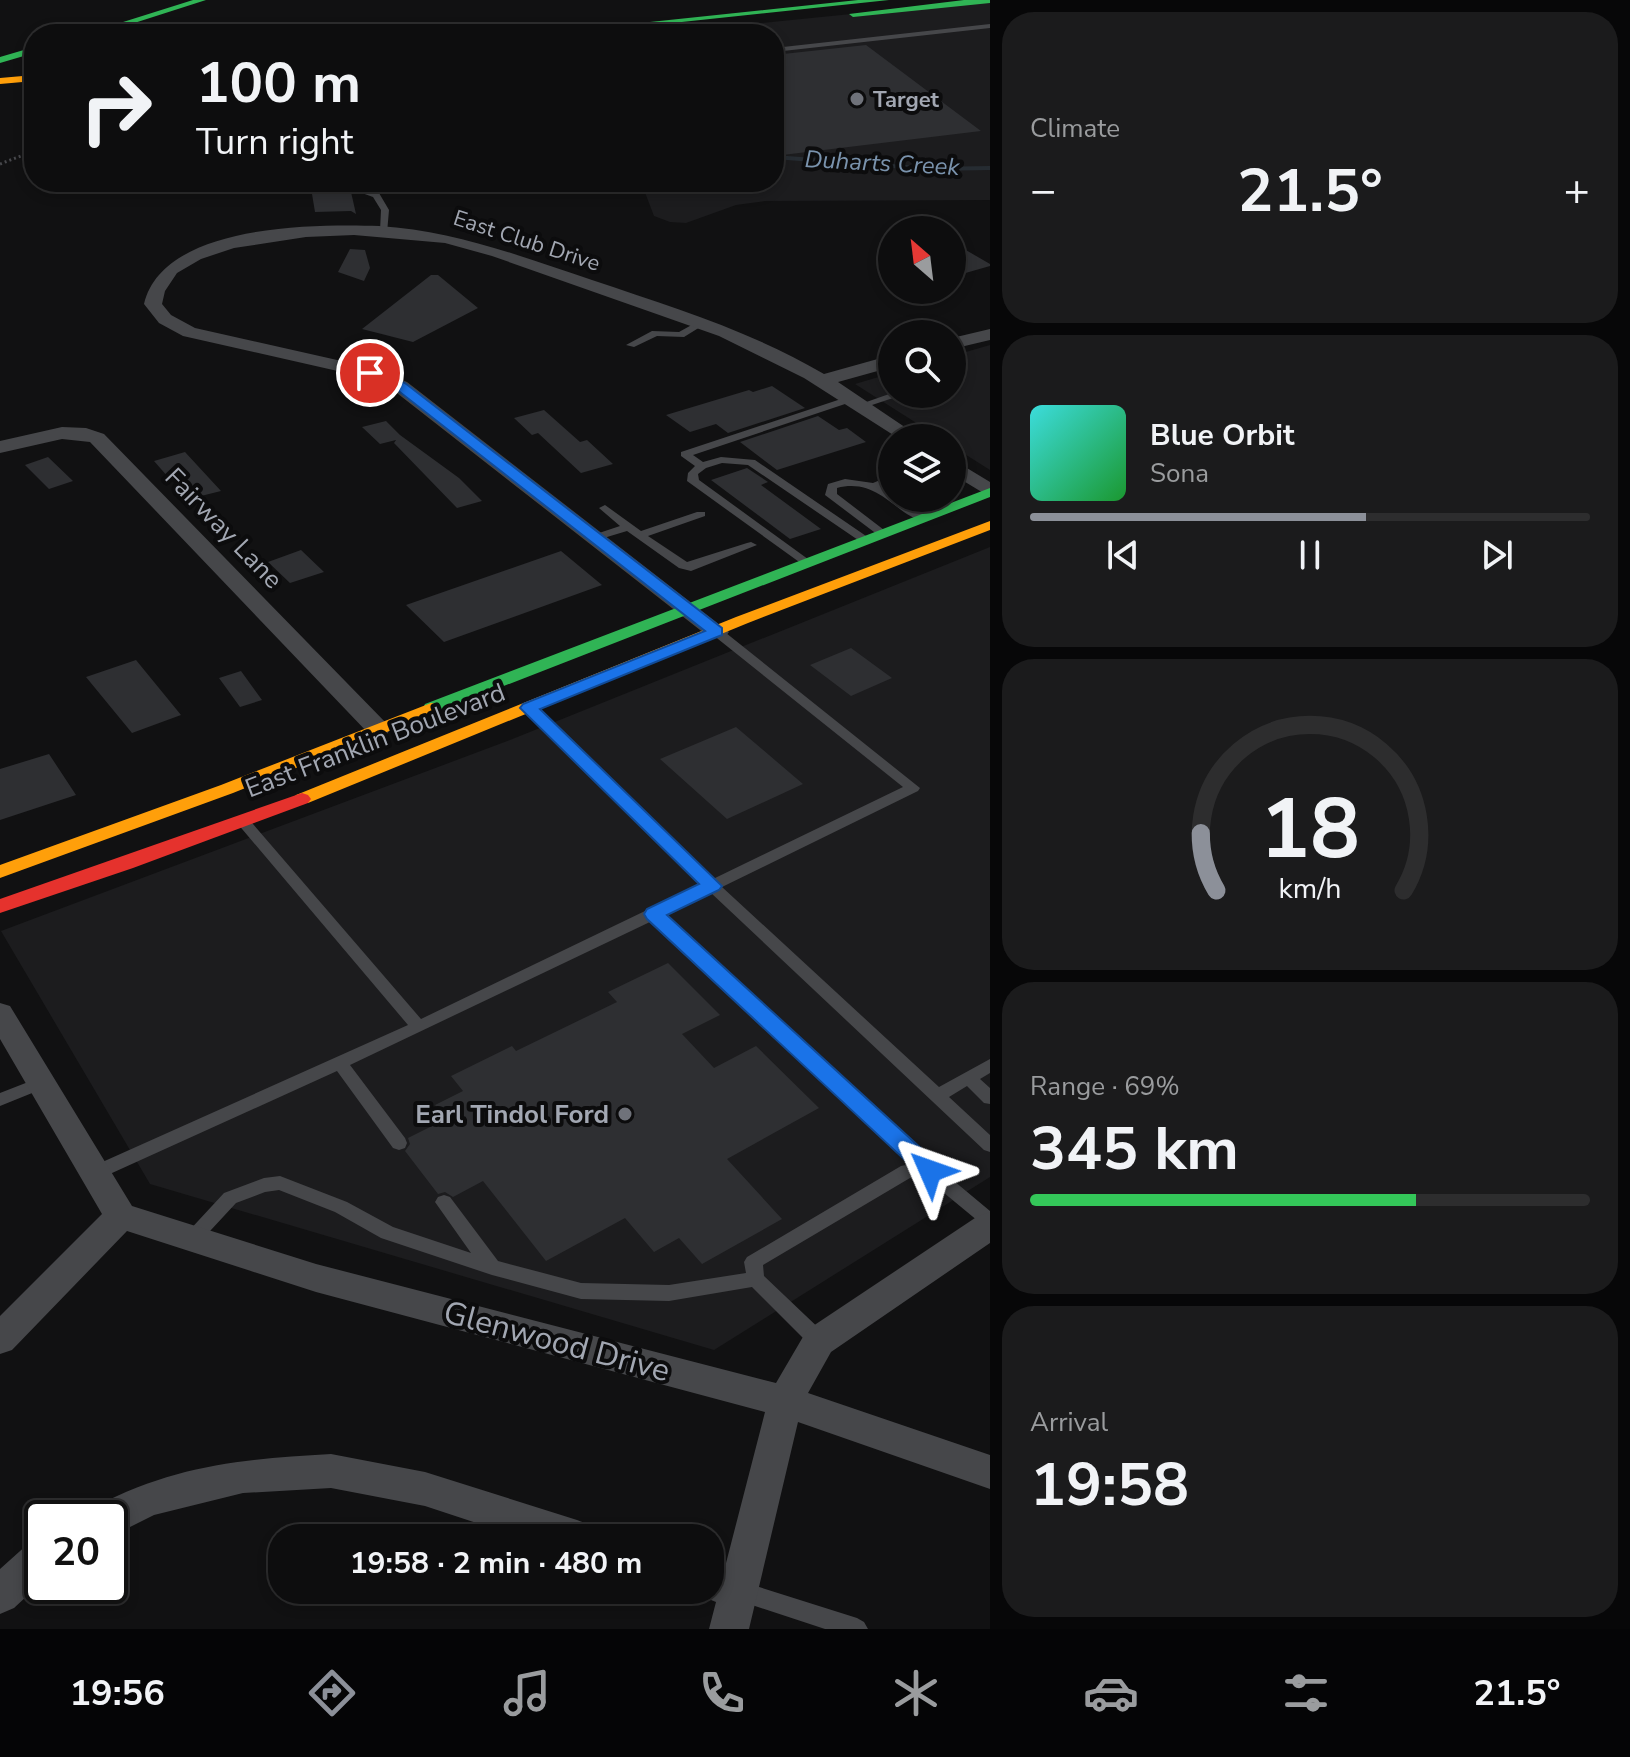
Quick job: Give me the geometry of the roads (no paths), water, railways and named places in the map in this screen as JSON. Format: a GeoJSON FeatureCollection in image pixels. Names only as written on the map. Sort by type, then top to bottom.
{"type":"FeatureCollection","features":[{"type":"Feature","properties":{"kind":"main road"},"geometry":{"type":"LineString","coordinates":[[123,24],[202,0]]}},
{"type":"Feature","properties":{"kind":"main road"},"geometry":{"type":"LineString","coordinates":[[615,24],[796,0]]}},
{"type":"Feature","properties":{"kind":"main road"},"geometry":{"type":"LineString","coordinates":[[641,24],[885,0]]}},
{"type":"Feature","properties":{"kind":"main road"},"geometry":{"type":"LineString","coordinates":[[751,24],[990,0]]}},
{"type":"Feature","properties":{"kind":"main road"},"geometry":{"type":"LineString","coordinates":[[0,60],[24,53]]}},
{"type":"Feature","properties":{"kind":"main road"},"geometry":{"type":"LineString","coordinates":[[0,81],[24,79]]}},
{"type":"Feature","properties":{"kind":"main road"},"geometry":{"type":"LineString","coordinates":[[0,90],[24,89]]}},
{"type":"Feature","properties":{"kind":"main road","name":"East Franklin Boulevard"},"geometry":{"type":"LineString","coordinates":[[0,872],[87,842],[990,492]]}},
{"type":"Feature","properties":{"kind":"main road","name":"East Franklin Boulevard"},"geometry":{"type":"LineString","coordinates":[[0,906],[241,820],[529,708],[905,555],[990,525]]}},
{"type":"Feature","properties":{"kind":"street","name":"East Club Drive"},"geometry":{"type":"LineString","coordinates":[[597,537],[400,386],[370,373],[189,332],[165,319],[153,304],[155,287],[169,271],[191,257],[220,246],[254,239],[325,231],[384,231],[462,242],[700,324],[775,355],[889,424]]}},
{"type":"Feature","properties":{"kind":"street"},"geometry":{"type":"LineString","coordinates":[[966,340],[990,334]]}},
{"type":"Feature","properties":{"kind":"street"},"geometry":{"type":"LineString","coordinates":[[821,381],[878,365]]}},
{"type":"Feature","properties":{"kind":"street","name":"Fairway Lane"},"geometry":{"type":"LineString","coordinates":[[0,447],[70,434],[88,433],[97,438],[378,729]]}},
{"type":"Feature","properties":{"kind":"street"},"geometry":{"type":"LineString","coordinates":[[966,475],[990,492]]}},
{"type":"Feature","properties":{"kind":"street"},"geometry":{"type":"LineString","coordinates":[[597,537],[717,632]]}},
{"type":"Feature","properties":{"kind":"street"},"geometry":{"type":"LineString","coordinates":[[0,1014],[121,1216],[0,1339]]}},
{"type":"Feature","properties":{"kind":"street","name":"Glenwood Drive"},"geometry":{"type":"LineString","coordinates":[[121,1216],[316,1278],[785,1401],[990,1472]]}},
{"type":"Feature","properties":{"kind":"street"},"geometry":{"type":"LineString","coordinates":[[724,1583],[785,1401],[819,1341],[990,1223]]}},
{"type":"Feature","properties":{"kind":"street"},"geometry":{"type":"LineString","coordinates":[[128,1509],[147,1499],[243,1476],[331,1471],[425,1489],[534,1524]]}},
{"type":"Feature","properties":{"kind":"street"},"geometry":{"type":"LineString","coordinates":[[0,1595],[24,1573]]}},
{"type":"Feature","properties":{"kind":"street"},"geometry":{"type":"LineString","coordinates":[[724,1593],[729,1629]]}},
{"type":"Feature","properties":{"kind":"lane"},"geometry":{"type":"LineString","coordinates":[[784,49],[990,26]]}},
{"type":"Feature","properties":{"kind":"lane"},"geometry":{"type":"LineString","coordinates":[[367,192],[376,195],[385,210],[384,231]]}},
{"type":"Feature","properties":{"kind":"lane"},"geometry":{"type":"LineString","coordinates":[[631,345],[655,333],[681,335],[700,324]]}},
{"type":"Feature","properties":{"kind":"lane"},"geometry":{"type":"LineString","coordinates":[[702,466],[685,454],[855,402],[878,398]]}},
{"type":"Feature","properties":{"kind":"lane"},"geometry":{"type":"LineString","coordinates":[[806,562],[693,481],[693,473],[702,466],[721,460],[751,462],[874,536]]}},
{"type":"Feature","properties":{"kind":"lane"},"geometry":{"type":"LineString","coordinates":[[874,536],[831,495],[832,486],[844,481],[875,487],[922,518]]}},
{"type":"Feature","properties":{"kind":"lane"},"geometry":{"type":"LineString","coordinates":[[605,508],[683,565],[691,567],[751,545]]}},
{"type":"Feature","properties":{"kind":"lane"},"geometry":{"type":"LineString","coordinates":[[639,535],[701,514]]}},
{"type":"Feature","properties":{"kind":"lane"},"geometry":{"type":"LineString","coordinates":[[597,537],[628,527]]}},
{"type":"Feature","properties":{"kind":"lane"},"geometry":{"type":"LineString","coordinates":[[95,1173],[419,1027],[913,788],[717,632]]}},
{"type":"Feature","properties":{"kind":"lane"},"geometry":{"type":"LineString","coordinates":[[529,708],[712,886],[990,1145]]}},
{"type":"Feature","properties":{"kind":"lane"},"geometry":{"type":"LineString","coordinates":[[241,820],[419,1027]]}},
{"type":"Feature","properties":{"kind":"lane"},"geometry":{"type":"LineString","coordinates":[[654,914],[990,1223]]}},
{"type":"Feature","properties":{"kind":"lane"},"geometry":{"type":"LineString","coordinates":[[340,1063],[399,1143]]}},
{"type":"Feature","properties":{"kind":"lane"},"geometry":{"type":"LineString","coordinates":[[937,1096],[990,1065]]}},
{"type":"Feature","properties":{"kind":"lane"},"geometry":{"type":"LineString","coordinates":[[968,1078],[990,1098]]}},
{"type":"Feature","properties":{"kind":"lane"},"geometry":{"type":"LineString","coordinates":[[0,1100],[41,1083]]}},
{"type":"Feature","properties":{"kind":"lane"},"geometry":{"type":"LineString","coordinates":[[819,1341],[756,1279],[753,1262],[907,1171],[930,1171]]}},
{"type":"Feature","properties":{"kind":"lane"},"geometry":{"type":"LineString","coordinates":[[192,1239],[230,1198],[264,1185],[280,1183],[341,1207],[387,1233],[492,1267],[581,1291],[669,1293],[756,1279]]}},
{"type":"Feature","properties":{"kind":"lane"},"geometry":{"type":"LineString","coordinates":[[444,1202],[492,1267]]}},
{"type":"Feature","properties":{"kind":"lane"},"geometry":{"type":"LineString","coordinates":[[724,1586],[857,1629]]}},
{"type":"Feature","properties":{"kind":"waterway","name":"Duharts Creek"},"geometry":{"type":"LineString","coordinates":[[784,158],[931,169],[990,168]]}},
{"type":"Feature","properties":{"kind":"place","name":"Target"},"geometry":{"type":"Point","coordinates":[857,99]}},
{"type":"Feature","properties":{"kind":"place","name":"Earl Tindol Ford"},"geometry":{"type":"Point","coordinates":[625,1114]}}]}
